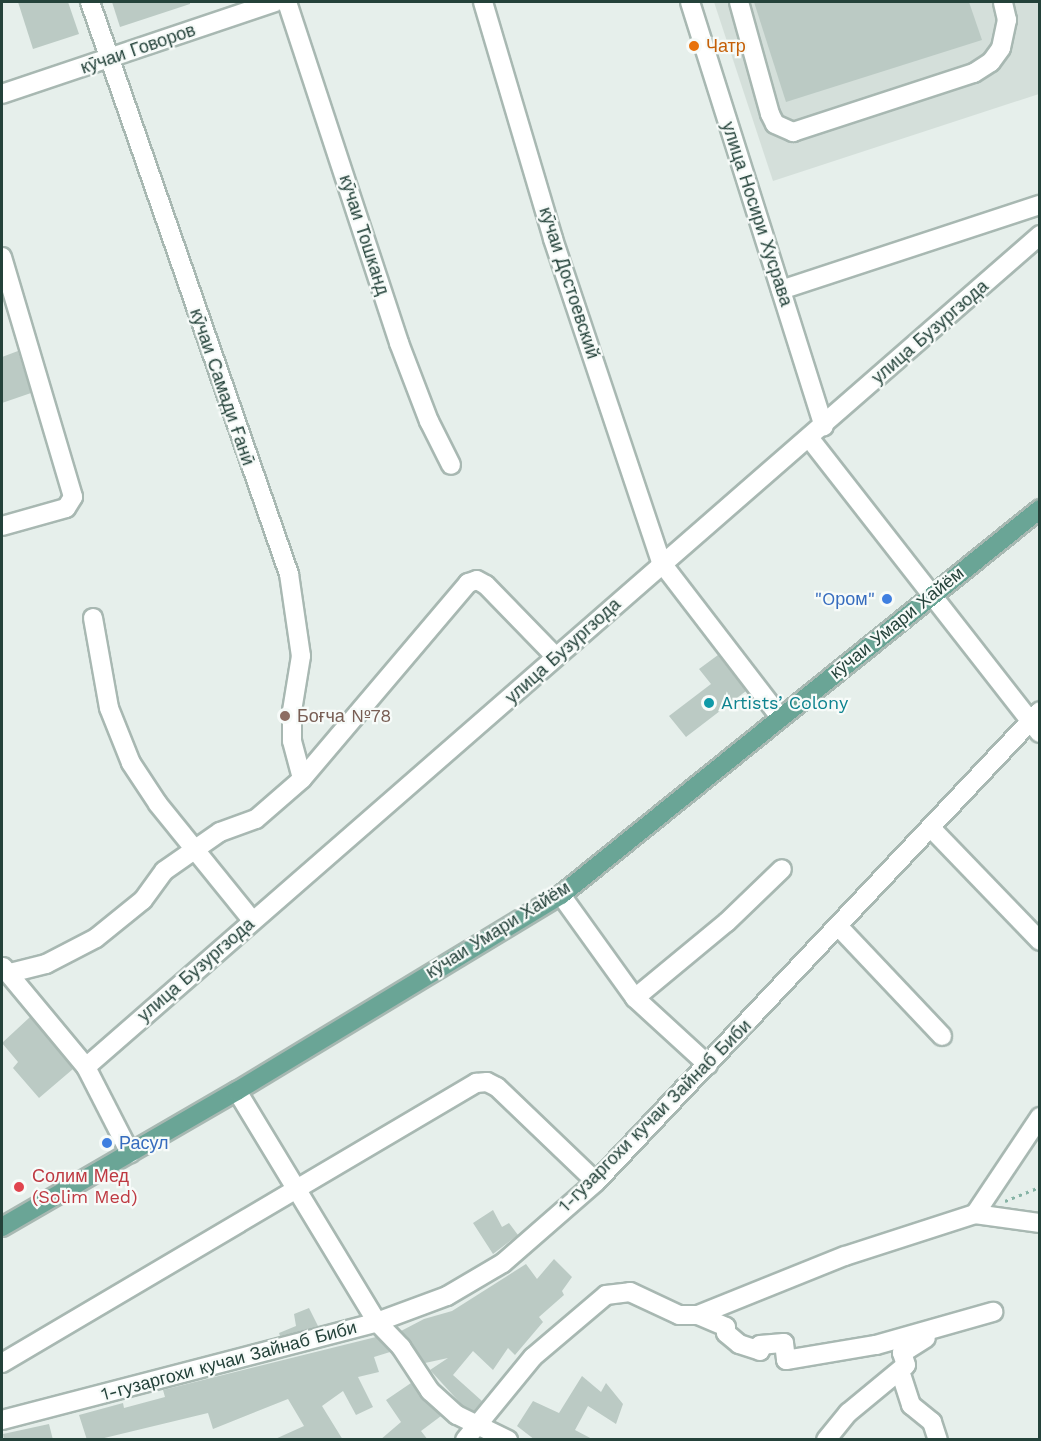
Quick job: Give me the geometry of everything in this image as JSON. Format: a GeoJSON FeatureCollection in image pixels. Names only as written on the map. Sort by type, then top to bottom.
{"type":"FeatureCollection","features":[{"type":"Feature","properties":{"kind":"main road","name":"кӯчаи Умари Хайём"},"geometry":{"type":"LineString","coordinates":[[2,1227],[237,1091],[561,895],[1040,509]]}},
{"type":"Feature","properties":{"kind":"street","name":"кӯчаи Самади Ғанӣ"},"geometry":{"type":"LineString","coordinates":[[90,2],[108,60],[289,574],[301,656],[292,711],[292,741],[302,779]]}},
{"type":"Feature","properties":{"kind":"street","name":"кӯчаи Говоров"},"geometry":{"type":"LineString","coordinates":[[2,94],[275,2]]}},
{"type":"Feature","properties":{"kind":"street","name":"кӯчаи Тошканд"},"geometry":{"type":"LineString","coordinates":[[287,2],[399,343],[429,421],[451,465]]}},
{"type":"Feature","properties":{"kind":"street","name":"кӯчаи Достоевский"},"geometry":{"type":"LineString","coordinates":[[483,2],[553,239],[661,562],[780,717]]}},
{"type":"Feature","properties":{"kind":"street","name":"улица Носири Хусрава"},"geometry":{"type":"LineString","coordinates":[[690,2],[824,426]]}},
{"type":"Feature","properties":{"kind":"street"},"geometry":{"type":"LineString","coordinates":[[739,2],[770,114],[775,124],[793,132],[974,73],[991,62],[1001,48],[1007,20],[1003,2]]}},
{"type":"Feature","properties":{"kind":"street"},"geometry":{"type":"LineString","coordinates":[[781,290],[1040,206]]}},
{"type":"Feature","properties":{"kind":"street","name":"улица Бузургзода"},"geometry":{"type":"LineString","coordinates":[[86,1067],[556,657],[661,562],[810,439],[1040,235]]}},
{"type":"Feature","properties":{"kind":"street"},"geometry":{"type":"LineString","coordinates":[[2,257],[73,497],[71,504],[2,526]]}},
{"type":"Feature","properties":{"kind":"street"},"geometry":{"type":"LineString","coordinates":[[810,439],[1036,722]]}},
{"type":"Feature","properties":{"kind":"street"},"geometry":{"type":"LineString","coordinates":[[6,969],[46,964],[96,938],[144,900],[164,871],[220,832],[256,819],[302,779],[468,583],[477,580],[486,585],[556,657]]}},
{"type":"Feature","properties":{"kind":"street"},"geometry":{"type":"LineString","coordinates":[[93,618],[109,708],[131,762],[194,850],[252,920]]}},
{"type":"Feature","properties":{"kind":"street","name":"1-гузаргохи кучаи Зайнаб Биби"},"geometry":{"type":"LineString","coordinates":[[2,1420],[377,1322],[447,1296],[503,1263],[596,1182],[931,828],[1036,722]]}},
{"type":"Feature","properties":{"kind":"street"},"geometry":{"type":"LineString","coordinates":[[931,828],[1040,941]]}},
{"type":"Feature","properties":{"kind":"street"},"geometry":{"type":"LineString","coordinates":[[635,998],[727,922],[782,869]]}},
{"type":"Feature","properties":{"kind":"street"},"geometry":{"type":"LineString","coordinates":[[561,895],[635,998],[708,1065]]}},
{"type":"Feature","properties":{"kind":"street"},"geometry":{"type":"LineString","coordinates":[[839,927],[942,1036]]}},
{"type":"Feature","properties":{"kind":"street"},"geometry":{"type":"LineString","coordinates":[[6,969],[86,1067],[130,1152]]}},
{"type":"Feature","properties":{"kind":"street"},"geometry":{"type":"LineString","coordinates":[[2,1362],[476,1083],[487,1082],[497,1087],[596,1182]]}},
{"type":"Feature","properties":{"kind":"street"},"geometry":{"type":"LineString","coordinates":[[237,1091],[377,1322],[401,1347],[430,1391],[472,1433],[508,1440]]}},
{"type":"Feature","properties":{"kind":"street"},"geometry":{"type":"LineString","coordinates":[[975,1214],[1040,1117]]}},
{"type":"Feature","properties":{"kind":"street"},"geometry":{"type":"LineString","coordinates":[[698,1315],[733,1298],[845,1256],[975,1214],[1040,1224]]}},
{"type":"Feature","properties":{"kind":"street"},"geometry":{"type":"LineString","coordinates":[[472,1433],[533,1356],[606,1295],[630,1292],[679,1315],[698,1315],[726,1327],[726,1333],[739,1344],[760,1351],[760,1345],[784,1343],[786,1359],[876,1345],[993,1312]]}},
{"type":"Feature","properties":{"kind":"street"},"geometry":{"type":"LineString","coordinates":[[826,1440],[848,1413],[906,1365],[902,1353],[947,1325]]}},
{"type":"Feature","properties":{"kind":"street"},"geometry":{"type":"LineString","coordinates":[[900,1371],[911,1405],[932,1422],[938,1440]]}},
{"type":"Feature","properties":{"kind":"shaded area"},"geometry":{"type":"Polygon","coordinates":[[[714,2],[1039,2],[1039,94],[773,181],[714,2]]]}},
{"type":"Feature","properties":{"kind":"building"},"geometry":{"type":"Polygon","coordinates":[[[18,2],[68,2],[79,34],[33,49],[18,2]]]}},
{"type":"Feature","properties":{"kind":"building"},"geometry":{"type":"Polygon","coordinates":[[[112,2],[190,2],[190,4],[120,27],[112,2]]]}},
{"type":"Feature","properties":{"kind":"building"},"geometry":{"type":"Polygon","coordinates":[[[754,2],[969,2],[982,40],[786,102],[754,2]]]}},
{"type":"Feature","properties":{"kind":"building"},"geometry":{"type":"Polygon","coordinates":[[[18,351],[31,393],[2,403],[2,357],[18,351]]]}},
{"type":"Feature","properties":{"kind":"building","name":"Artists’ Colony"},"geometry":{"type":"Polygon","coordinates":[[[718,655],[746,691],[686,737],[669,716],[711,684],[699,669],[718,655]]]}},
{"type":"Feature","properties":{"kind":"building"},"geometry":{"type":"Polygon","coordinates":[[[30,1017],[73,1069],[39,1098],[13,1068],[18,1062],[2,1043],[30,1017]]]}},
{"type":"Feature","properties":{"kind":"building"},"geometry":{"type":"Polygon","coordinates":[[[493,1210],[502,1227],[509,1223],[518,1235],[493,1254],[473,1223],[493,1210]]]}},
{"type":"Feature","properties":{"kind":"building"},"geometry":{"type":"Polygon","coordinates":[[[554,1259],[572,1277],[562,1291],[564,1295],[539,1317],[543,1322],[515,1355],[508,1348],[493,1370],[473,1351],[453,1375],[482,1401],[474,1411],[463,1406],[430,1370],[448,1358],[425,1363],[401,1331],[424,1319],[452,1311],[526,1264],[537,1279],[554,1259]]]}},
{"type":"Feature","properties":{"kind":"building"},"geometry":{"type":"Polygon","coordinates":[[[309,1308],[318,1326],[280,1336],[279,1333],[296,1326],[294,1314],[309,1308]]]}},
{"type":"Feature","properties":{"kind":"building"},"geometry":{"type":"Polygon","coordinates":[[[376,1337],[390,1352],[374,1357],[379,1372],[358,1377],[373,1407],[356,1415],[343,1391],[322,1406],[343,1440],[273,1440],[304,1426],[288,1399],[213,1429],[208,1413],[96,1440],[87,1440],[79,1415],[123,1403],[124,1408],[165,1397],[163,1390],[376,1337]]]}},
{"type":"Feature","properties":{"kind":"building"},"geometry":{"type":"Polygon","coordinates":[[[582,1376],[601,1392],[606,1383],[623,1404],[616,1424],[588,1406],[575,1430],[594,1440],[535,1440],[517,1426],[533,1401],[559,1413],[582,1376]]]}},
{"type":"Feature","properties":{"kind":"building"},"geometry":{"type":"Polygon","coordinates":[[[411,1383],[441,1416],[421,1431],[428,1440],[380,1440],[401,1422],[386,1400],[411,1383]]]}},
{"type":"Feature","properties":{"kind":"building"},"geometry":{"type":"Polygon","coordinates":[[[49,1424],[53,1440],[4,1440],[3,1434],[49,1424]]]}},
{"type":"Feature","properties":{"kind":"place","name":"Чатр"},"geometry":{"type":"Point","coordinates":[694,46]}},
{"type":"Feature","properties":{"kind":"place","name":"\"Oром\""},"geometry":{"type":"Point","coordinates":[887,599]}},
{"type":"Feature","properties":{"kind":"place","name":"Artists’ Colony"},"geometry":{"type":"Point","coordinates":[709,703]}},
{"type":"Feature","properties":{"kind":"place","name":"Боғча №78"},"geometry":{"type":"Point","coordinates":[285,716]}},
{"type":"Feature","properties":{"kind":"place","name":"Расул"},"geometry":{"type":"Point","coordinates":[107,1143]}},
{"type":"Feature","properties":{"kind":"place","name":"Солим Мед (Solim Med)"},"geometry":{"type":"Point","coordinates":[19,1187]}}]}
